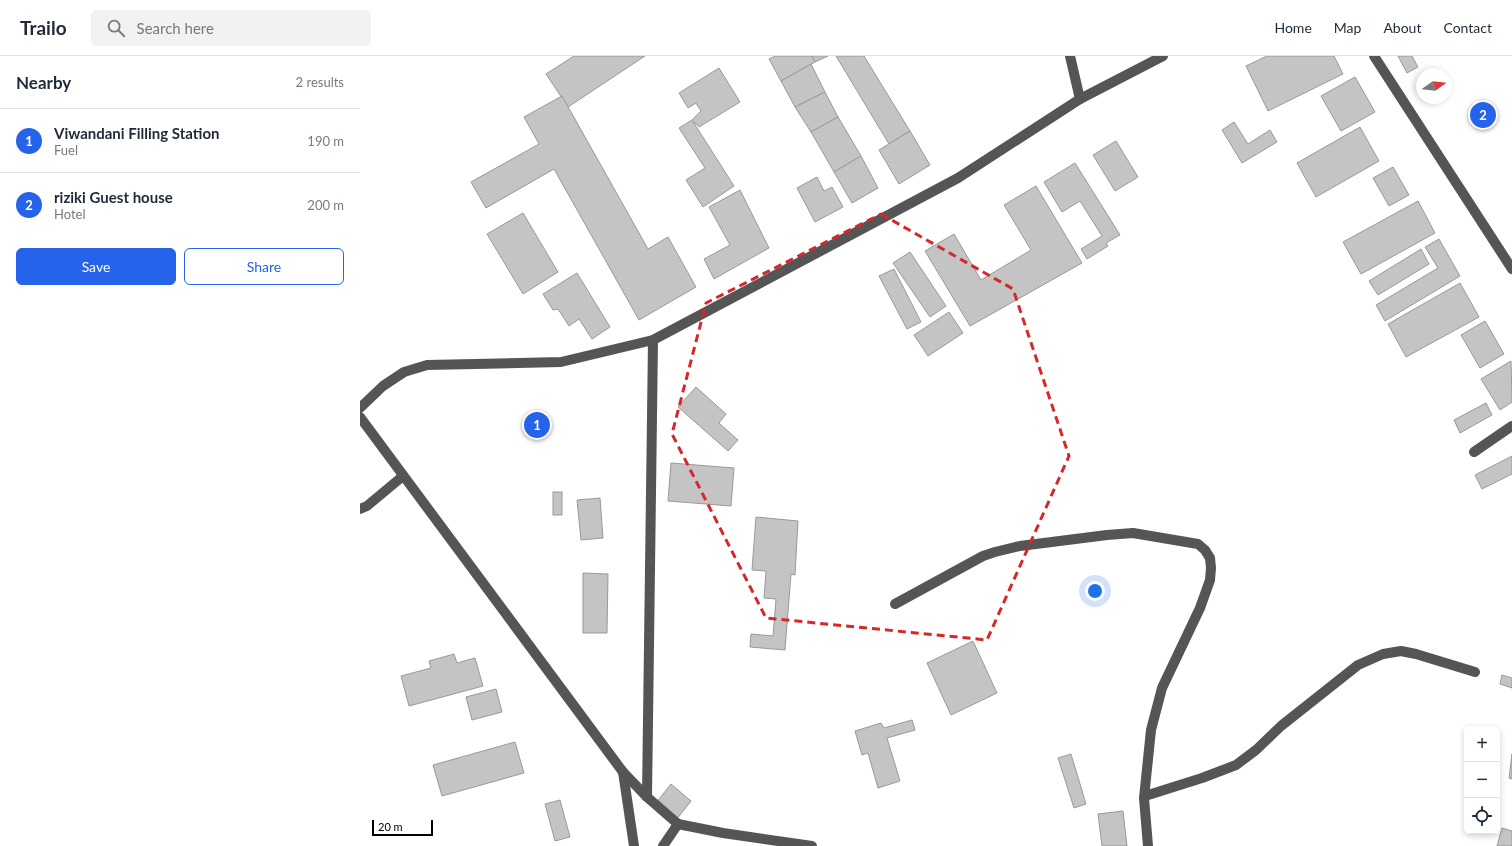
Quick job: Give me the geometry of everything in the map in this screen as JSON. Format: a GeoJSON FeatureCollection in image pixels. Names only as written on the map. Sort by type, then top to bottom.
{"type":"FeatureCollection","features":[{"type":"Feature","properties":{"kind":"street"},"geometry":{"type":"LineString","coordinates":[[1070,56],[1080,99]]}},
{"type":"Feature","properties":{"kind":"street"},"geometry":{"type":"LineString","coordinates":[[360,408],[383,386],[404,372],[427,365],[562,362],[653,340],[958,178],[1080,99],[1163,56]]}},
{"type":"Feature","properties":{"kind":"street"},"geometry":{"type":"LineString","coordinates":[[1374,56],[1512,268]]}},
{"type":"Feature","properties":{"kind":"street"},"geometry":{"type":"LineString","coordinates":[[647,797],[653,340]]}},
{"type":"Feature","properties":{"kind":"street"},"geometry":{"type":"LineString","coordinates":[[360,416],[623,772],[647,797],[678,824],[789,844],[812,846]]}},
{"type":"Feature","properties":{"kind":"street"},"geometry":{"type":"LineString","coordinates":[[1474,452],[1512,426]]}},
{"type":"Feature","properties":{"kind":"street"},"geometry":{"type":"LineString","coordinates":[[360,509],[367,506],[403,476]]}},
{"type":"Feature","properties":{"kind":"street"},"geometry":{"type":"LineString","coordinates":[[895,604],[983,556],[1020,546],[1133,533],[1198,544],[1206,550],[1210,558],[1210,580],[1200,608],[1162,688],[1151,730],[1145,796],[1148,846]]}},
{"type":"Feature","properties":{"kind":"street"},"geometry":{"type":"LineString","coordinates":[[1145,796],[1202,778],[1236,765],[1256,750],[1281,726],[1358,665],[1383,654],[1401,651],[1416,654],[1475,672]]}},
{"type":"Feature","properties":{"kind":"street"},"geometry":{"type":"LineString","coordinates":[[623,772],[634,846]]}},
{"type":"Feature","properties":{"kind":"street"},"geometry":{"type":"LineString","coordinates":[[663,846],[678,824]]}},
{"type":"Feature","properties":{"kind":"highlighted area"},"geometry":{"type":"Polygon","coordinates":[[[881,214],[1013,289],[1069,456],[987,640],[766,618],[672,434],[706,303],[881,214]]]}},
{"type":"Feature","properties":{"kind":"building"},"geometry":{"type":"Polygon","coordinates":[[[574,56],[645,56],[568,107],[546,74],[574,56]]]}},
{"type":"Feature","properties":{"kind":"building"},"geometry":{"type":"Polygon","coordinates":[[[775,56],[812,56],[815,62],[781,81],[769,59],[775,56]]]}},
{"type":"Feature","properties":{"kind":"building"},"geometry":{"type":"Polygon","coordinates":[[[812,56],[828,56],[815,62],[812,56]]]}},
{"type":"Feature","properties":{"kind":"building"},"geometry":{"type":"Polygon","coordinates":[[[836,56],[864,56],[910,131],[889,144],[836,56]]]}},
{"type":"Feature","properties":{"kind":"building"},"geometry":{"type":"Polygon","coordinates":[[[1267,56],[1334,56],[1343,74],[1268,111],[1246,66],[1267,56]]]}},
{"type":"Feature","properties":{"kind":"building"},"geometry":{"type":"Polygon","coordinates":[[[1398,56],[1412,56],[1418,67],[1407,73],[1398,56]]]}},
{"type":"Feature","properties":{"kind":"building"},"geometry":{"type":"Polygon","coordinates":[[[811,64],[825,92],[795,107],[781,81],[811,64]]]}},
{"type":"Feature","properties":{"kind":"building"},"geometry":{"type":"Polygon","coordinates":[[[719,68],[740,102],[699,127],[692,120],[701,111],[696,103],[688,108],[679,93],[719,68]]]}},
{"type":"Feature","properties":{"kind":"building"},"geometry":{"type":"Polygon","coordinates":[[[1355,77],[1375,112],[1341,131],[1321,96],[1355,77]]]}},
{"type":"Feature","properties":{"kind":"building"},"geometry":{"type":"Polygon","coordinates":[[[825,92],[838,117],[811,132],[795,107],[825,92]]]}},
{"type":"Feature","properties":{"kind":"building"},"geometry":{"type":"Polygon","coordinates":[[[562,96],[648,249],[668,237],[696,287],[639,320],[554,169],[486,208],[471,182],[539,144],[524,117],[562,96]]]}},
{"type":"Feature","properties":{"kind":"building"},"geometry":{"type":"Polygon","coordinates":[[[838,117],[861,156],[834,172],[811,132],[838,117]]]}},
{"type":"Feature","properties":{"kind":"building"},"geometry":{"type":"Polygon","coordinates":[[[692,120],[734,186],[703,207],[686,180],[705,168],[679,128],[692,120]]]}},
{"type":"Feature","properties":{"kind":"building"},"geometry":{"type":"Polygon","coordinates":[[[1234,122],[1248,144],[1270,130],[1277,142],[1242,163],[1222,130],[1234,122]]]}},
{"type":"Feature","properties":{"kind":"building"},"geometry":{"type":"Polygon","coordinates":[[[1360,127],[1379,161],[1316,197],[1297,163],[1360,127]]]}},
{"type":"Feature","properties":{"kind":"building"},"geometry":{"type":"Polygon","coordinates":[[[910,131],[930,165],[899,184],[879,150],[910,131]]]}},
{"type":"Feature","properties":{"kind":"building"},"geometry":{"type":"Polygon","coordinates":[[[1116,141],[1138,177],[1115,191],[1093,155],[1116,141]]]}},
{"type":"Feature","properties":{"kind":"building"},"geometry":{"type":"Polygon","coordinates":[[[861,156],[878,188],[852,203],[834,172],[861,156]]]}},
{"type":"Feature","properties":{"kind":"building"},"geometry":{"type":"Polygon","coordinates":[[[1075,163],[1120,235],[1106,243],[1108,246],[1087,259],[1081,249],[1102,236],[1080,201],[1062,212],[1044,182],[1075,163]]]}},
{"type":"Feature","properties":{"kind":"building"},"geometry":{"type":"Polygon","coordinates":[[[1393,167],[1409,195],[1389,206],[1373,178],[1393,167]]]}},
{"type":"Feature","properties":{"kind":"building"},"geometry":{"type":"Polygon","coordinates":[[[817,177],[824,191],[832,187],[843,207],[815,222],[797,188],[817,177]]]}},
{"type":"Feature","properties":{"kind":"building"},"geometry":{"type":"Polygon","coordinates":[[[1036,186],[1082,263],[970,326],[925,251],[954,234],[981,280],[1031,250],[1004,205],[1036,186]]]}},
{"type":"Feature","properties":{"kind":"building"},"geometry":{"type":"Polygon","coordinates":[[[740,190],[769,248],[714,279],[704,259],[730,245],[709,207],[740,190]]]}},
{"type":"Feature","properties":{"kind":"building"},"geometry":{"type":"Polygon","coordinates":[[[1418,201],[1435,233],[1361,274],[1343,242],[1418,201]]]}},
{"type":"Feature","properties":{"kind":"building"},"geometry":{"type":"Polygon","coordinates":[[[523,213],[558,272],[523,294],[487,234],[523,213]]]}},
{"type":"Feature","properties":{"kind":"building"},"geometry":{"type":"Polygon","coordinates":[[[1439,239],[1460,276],[1385,321],[1376,305],[1438,268],[1425,247],[1439,239]]]}},
{"type":"Feature","properties":{"kind":"building"},"geometry":{"type":"Polygon","coordinates":[[[1421,249],[1429,264],[1378,295],[1369,281],[1421,249]]]}},
{"type":"Feature","properties":{"kind":"building"},"geometry":{"type":"Polygon","coordinates":[[[910,252],[946,306],[930,317],[893,263],[910,252]]]}},
{"type":"Feature","properties":{"kind":"building"},"geometry":{"type":"Polygon","coordinates":[[[894,269],[921,322],[907,329],[879,276],[894,269]]]}},
{"type":"Feature","properties":{"kind":"building"},"geometry":{"type":"Polygon","coordinates":[[[577,273],[610,327],[592,339],[579,319],[569,326],[558,309],[553,310],[543,294],[577,273]]]}},
{"type":"Feature","properties":{"kind":"building"},"geometry":{"type":"Polygon","coordinates":[[[1460,283],[1479,317],[1406,357],[1388,324],[1460,283]]]}},
{"type":"Feature","properties":{"kind":"building"},"geometry":{"type":"Polygon","coordinates":[[[949,312],[963,333],[928,356],[914,335],[949,312]]]}},
{"type":"Feature","properties":{"kind":"building"},"geometry":{"type":"Polygon","coordinates":[[[1485,321],[1504,354],[1480,368],[1461,335],[1485,321]]]}},
{"type":"Feature","properties":{"kind":"building"},"geometry":{"type":"Polygon","coordinates":[[[1511,361],[1512,402],[1500,410],[1481,379],[1511,361]]]}},
{"type":"Feature","properties":{"kind":"building"},"geometry":{"type":"Polygon","coordinates":[[[696,387],[726,414],[719,423],[738,440],[728,451],[678,407],[696,387]]]}},
{"type":"Feature","properties":{"kind":"building"},"geometry":{"type":"Polygon","coordinates":[[[1486,403],[1492,415],[1460,433],[1454,420],[1486,403]]]}},
{"type":"Feature","properties":{"kind":"building"},"geometry":{"type":"Polygon","coordinates":[[[1512,456],[1512,474],[1482,489],[1475,475],[1512,456]]]}},
{"type":"Feature","properties":{"kind":"building"},"geometry":{"type":"Polygon","coordinates":[[[671,463],[734,468],[731,506],[668,501],[671,463]]]}},
{"type":"Feature","properties":{"kind":"building"},"geometry":{"type":"Polygon","coordinates":[[[553,492],[562,492],[562,515],[553,515],[553,492]]]}},
{"type":"Feature","properties":{"kind":"building"},"geometry":{"type":"Polygon","coordinates":[[[600,498],[603,538],[581,540],[577,500],[600,498]]]}},
{"type":"Feature","properties":{"kind":"building"},"geometry":{"type":"Polygon","coordinates":[[[756,517],[798,521],[795,575],[791,574],[785,650],[750,647],[751,634],[773,636],[776,599],[764,598],[766,571],[752,570],[756,517]]]}},
{"type":"Feature","properties":{"kind":"building"},"geometry":{"type":"Polygon","coordinates":[[[583,573],[608,574],[607,633],[583,633],[583,573]]]}},
{"type":"Feature","properties":{"kind":"building"},"geometry":{"type":"Polygon","coordinates":[[[973,641],[997,693],[951,715],[927,663],[973,641]]]}},
{"type":"Feature","properties":{"kind":"building"},"geometry":{"type":"Polygon","coordinates":[[[454,654],[457,663],[475,658],[483,686],[409,706],[401,676],[431,668],[429,661],[454,654]]]}},
{"type":"Feature","properties":{"kind":"building"},"geometry":{"type":"Polygon","coordinates":[[[1502,675],[1512,678],[1512,688],[1500,684],[1502,675]]]}},
{"type":"Feature","properties":{"kind":"building"},"geometry":{"type":"Polygon","coordinates":[[[496,689],[502,712],[472,720],[466,697],[496,689]]]}},
{"type":"Feature","properties":{"kind":"building"},"geometry":{"type":"Polygon","coordinates":[[[912,720],[915,730],[887,738],[900,781],[878,788],[868,753],[862,755],[855,731],[881,723],[884,728],[912,720]]]}},
{"type":"Feature","properties":{"kind":"building"},"geometry":{"type":"Polygon","coordinates":[[[515,742],[524,773],[442,796],[433,765],[515,742]]]}},
{"type":"Feature","properties":{"kind":"building"},"geometry":{"type":"Polygon","coordinates":[[[1071,754],[1086,804],[1074,808],[1058,758],[1071,754]]]}},
{"type":"Feature","properties":{"kind":"building"},"geometry":{"type":"Polygon","coordinates":[[[1512,754],[1512,779],[1509,778],[1512,754]]]}},
{"type":"Feature","properties":{"kind":"building"},"geometry":{"type":"Polygon","coordinates":[[[671,784],[691,801],[676,820],[656,803],[671,784]]]}},
{"type":"Feature","properties":{"kind":"building"},"geometry":{"type":"Polygon","coordinates":[[[560,800],[570,837],[555,841],[545,804],[560,800]]]}},
{"type":"Feature","properties":{"kind":"building"},"geometry":{"type":"Polygon","coordinates":[[[1123,811],[1127,846],[1102,846],[1098,814],[1123,811]]]}},
{"type":"Feature","properties":{"kind":"building"},"geometry":{"type":"Polygon","coordinates":[[[1502,828],[1512,831],[1512,846],[1497,846],[1502,828]]]}},
{"type":"Feature","properties":{"kind":"place","name":"riziki Guest house"},"geometry":{"type":"Point","coordinates":[1483,115]}},
{"type":"Feature","properties":{"kind":"place","name":"Viwandani Filling Station"},"geometry":{"type":"Point","coordinates":[537,425]}}]}
